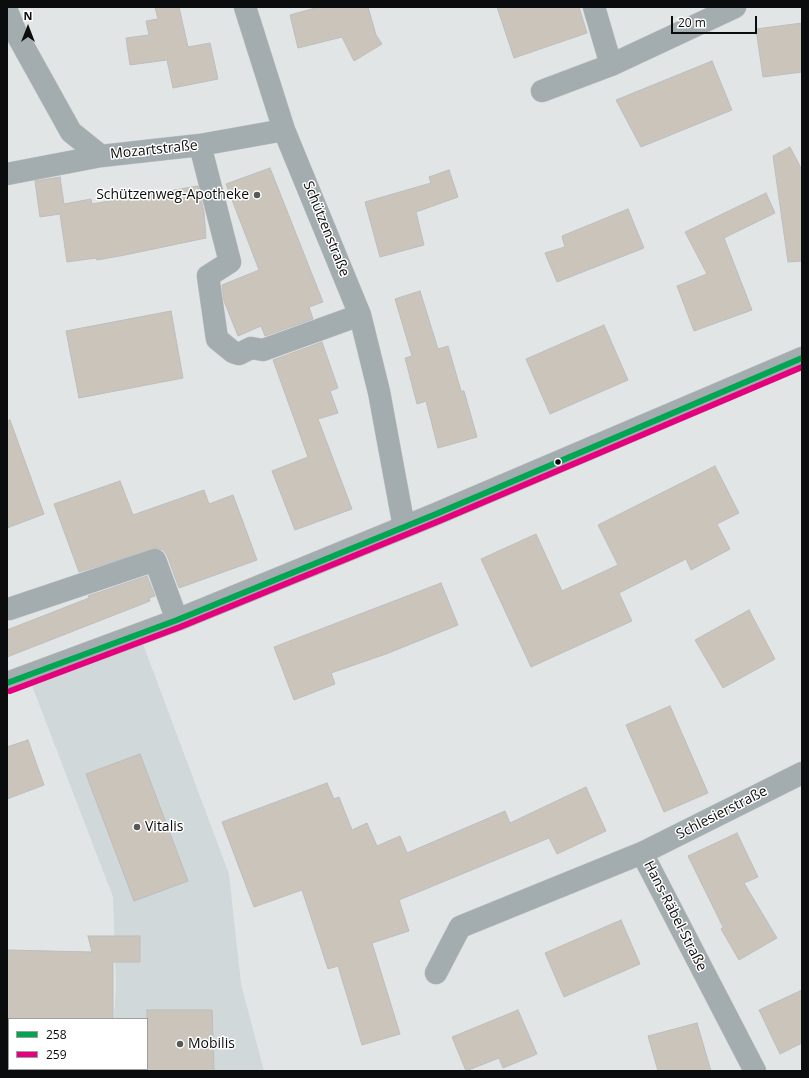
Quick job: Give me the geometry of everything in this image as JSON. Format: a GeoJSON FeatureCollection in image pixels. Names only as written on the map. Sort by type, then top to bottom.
{"type":"FeatureCollection","features":[{"type":"Feature","properties":{"kind":"street","name":"Schützenstraße"},"geometry":{"type":"LineString","coordinates":[[245,7],[284,130],[360,315],[379,392],[404,527]]}},
{"type":"Feature","properties":{"kind":"street"},"geometry":{"type":"LineString","coordinates":[[594,7],[611,65]]}},
{"type":"Feature","properties":{"kind":"street"},"geometry":{"type":"LineString","coordinates":[[542,91],[611,65],[734,7]]}},
{"type":"Feature","properties":{"kind":"street","name":"Mozartstraße"},"geometry":{"type":"LineString","coordinates":[[7,11],[16,32],[71,132],[101,156],[200,145],[284,130]]}},
{"type":"Feature","properties":{"kind":"street"},"geometry":{"type":"LineString","coordinates":[[200,145],[230,262],[208,276],[217,339],[233,352],[239,354],[251,348],[263,350],[360,315]]}},
{"type":"Feature","properties":{"kind":"street"},"geometry":{"type":"LineString","coordinates":[[7,174],[101,156]]}},
{"type":"Feature","properties":{"kind":"street"},"geometry":{"type":"LineString","coordinates":[[7,683],[177,620],[404,527],[802,358]]}},
{"type":"Feature","properties":{"kind":"street"},"geometry":{"type":"LineString","coordinates":[[9,609],[155,560],[177,620]]}},
{"type":"Feature","properties":{"kind":"street","name":"Schlesierstraße"},"geometry":{"type":"LineString","coordinates":[[642,853],[802,774]]}},
{"type":"Feature","properties":{"kind":"street","name":"Hans-Räbel-Straße"},"geometry":{"type":"LineString","coordinates":[[436,973],[460,926],[642,853],[755,1071]]}},
{"type":"Feature","properties":{"kind":"shaded area"},"geometry":{"type":"Polygon","coordinates":[[[143,644],[229,874],[241,984],[264,1071],[111,1071],[148,1070],[148,1018],[114,1018],[116,985],[113,897],[31,683],[143,644]]]}},
{"type":"Feature","properties":{"kind":"building"},"geometry":{"type":"Polygon","coordinates":[[[155,7],[179,7],[188,47],[210,43],[218,79],[173,88],[167,60],[130,65],[126,38],[149,35],[146,21],[158,19],[155,7]]]}},
{"type":"Feature","properties":{"kind":"building"},"geometry":{"type":"Polygon","coordinates":[[[319,7],[368,7],[376,35],[382,44],[354,61],[342,37],[298,48],[290,15],[319,7]]]}},
{"type":"Feature","properties":{"kind":"building"},"geometry":{"type":"Polygon","coordinates":[[[497,7],[579,7],[587,33],[514,58],[497,7]]]}},
{"type":"Feature","properties":{"kind":"building"},"geometry":{"type":"Polygon","coordinates":[[[802,23],[802,72],[763,77],[756,29],[802,23]]]}},
{"type":"Feature","properties":{"kind":"building"},"geometry":{"type":"Polygon","coordinates":[[[712,61],[732,110],[641,147],[616,100],[712,61]]]}},
{"type":"Feature","properties":{"kind":"building"},"geometry":{"type":"Polygon","coordinates":[[[790,147],[802,170],[802,261],[788,262],[773,156],[790,147]]]}},
{"type":"Feature","properties":{"kind":"building"},"geometry":{"type":"Polygon","coordinates":[[[270,168],[323,302],[309,307],[313,319],[265,336],[261,326],[238,336],[224,301],[222,285],[259,270],[226,184],[270,168]]]}},
{"type":"Feature","properties":{"kind":"building"},"geometry":{"type":"Polygon","coordinates":[[[449,170],[458,197],[416,212],[424,245],[380,257],[365,202],[431,183],[429,177],[449,170]]]}},
{"type":"Feature","properties":{"kind":"building"},"geometry":{"type":"Polygon","coordinates":[[[60,177],[64,204],[91,199],[92,204],[198,186],[204,212],[206,238],[97,260],[96,258],[67,262],[60,214],[40,217],[35,181],[60,177]]]}},
{"type":"Feature","properties":{"kind":"building"},"geometry":{"type":"Polygon","coordinates":[[[766,193],[775,213],[724,238],[752,310],[694,331],[677,286],[707,274],[685,232],[766,193]]]}},
{"type":"Feature","properties":{"kind":"building"},"geometry":{"type":"Polygon","coordinates":[[[628,209],[644,248],[557,282],[545,253],[565,247],[562,236],[628,209]]]}},
{"type":"Feature","properties":{"kind":"building"},"geometry":{"type":"Polygon","coordinates":[[[420,291],[438,349],[448,346],[461,391],[464,391],[477,437],[438,448],[426,401],[417,404],[405,358],[412,356],[395,299],[420,291]]]}},
{"type":"Feature","properties":{"kind":"building"},"geometry":{"type":"Polygon","coordinates":[[[171,311],[183,378],[79,398],[66,331],[171,311]]]}},
{"type":"Feature","properties":{"kind":"building"},"geometry":{"type":"Polygon","coordinates":[[[604,325],[628,380],[550,414],[526,359],[604,325]]]}},
{"type":"Feature","properties":{"kind":"building"},"geometry":{"type":"Polygon","coordinates":[[[322,342],[338,388],[330,391],[338,413],[318,419],[352,509],[295,530],[272,471],[308,457],[273,360],[322,342]]]}},
{"type":"Feature","properties":{"kind":"building"},"geometry":{"type":"Polygon","coordinates":[[[10,420],[44,514],[7,528],[7,421],[10,420]]]}},
{"type":"Feature","properties":{"kind":"building"},"geometry":{"type":"Polygon","coordinates":[[[715,466],[739,513],[717,524],[730,549],[691,570],[686,559],[619,593],[632,621],[531,667],[481,559],[536,534],[562,591],[618,565],[598,525],[715,466]]]}},
{"type":"Feature","properties":{"kind":"building"},"geometry":{"type":"Polygon","coordinates":[[[120,481],[133,515],[204,490],[209,504],[233,495],[257,560],[179,588],[167,555],[163,550],[157,548],[79,572],[54,504],[120,481]]]}},
{"type":"Feature","properties":{"kind":"building"},"geometry":{"type":"Polygon","coordinates":[[[147,576],[155,596],[149,598],[150,601],[7,657],[7,630],[89,598],[88,596],[147,576]]]}},
{"type":"Feature","properties":{"kind":"building"},"geometry":{"type":"Polygon","coordinates":[[[441,583],[458,625],[386,654],[331,673],[335,684],[294,700],[274,647],[441,583]]]}},
{"type":"Feature","properties":{"kind":"building"},"geometry":{"type":"Polygon","coordinates":[[[749,610],[775,659],[723,688],[695,640],[749,610]]]}},
{"type":"Feature","properties":{"kind":"building"},"geometry":{"type":"Polygon","coordinates":[[[670,706],[708,793],[664,812],[626,725],[670,706]]]}},
{"type":"Feature","properties":{"kind":"building"},"geometry":{"type":"Polygon","coordinates":[[[28,740],[44,785],[7,799],[7,747],[28,740]]]}},
{"type":"Feature","properties":{"kind":"building","name":"Vitalis"},"geometry":{"type":"Polygon","coordinates":[[[140,754],[188,881],[134,901],[86,774],[140,754]]]}},
{"type":"Feature","properties":{"kind":"building"},"geometry":{"type":"Polygon","coordinates":[[[327,783],[334,799],[339,797],[352,830],[367,823],[377,846],[400,836],[407,853],[505,811],[510,823],[586,787],[606,831],[557,854],[549,838],[399,900],[409,931],[372,943],[400,1034],[362,1045],[338,966],[328,969],[302,890],[254,907],[222,822],[327,783]]]}},
{"type":"Feature","properties":{"kind":"building"},"geometry":{"type":"Polygon","coordinates":[[[737,833],[758,877],[744,883],[777,938],[739,960],[721,929],[723,927],[688,856],[737,833]]]}},
{"type":"Feature","properties":{"kind":"building"},"geometry":{"type":"Polygon","coordinates":[[[621,920],[640,964],[564,997],[545,953],[621,920]]]}},
{"type":"Feature","properties":{"kind":"building"},"geometry":{"type":"Polygon","coordinates":[[[88,936],[140,936],[140,962],[113,962],[113,1018],[7,1019],[7,950],[92,952],[88,936]]]}},
{"type":"Feature","properties":{"kind":"building"},"geometry":{"type":"Polygon","coordinates":[[[802,990],[802,1043],[780,1054],[759,1010],[802,990]]]}},
{"type":"Feature","properties":{"kind":"building","name":"Mobilis"},"geometry":{"type":"Polygon","coordinates":[[[147,1010],[212,1010],[214,1071],[147,1071],[147,1010]]]}},
{"type":"Feature","properties":{"kind":"building"},"geometry":{"type":"Polygon","coordinates":[[[518,1010],[537,1054],[503,1068],[499,1058],[466,1071],[452,1037],[518,1010]]]}},
{"type":"Feature","properties":{"kind":"building"},"geometry":{"type":"Polygon","coordinates":[[[697,1023],[711,1071],[658,1071],[648,1036],[697,1023]]]}},
{"type":"Feature","properties":{"kind":"transit line","name":"258"},"geometry":{"type":"LineString","coordinates":[[7,683],[177,620],[436,514],[802,358]]}},
{"type":"Feature","properties":{"kind":"transit line","name":"259"},"geometry":{"type":"LineString","coordinates":[[10,691],[180,627],[439,521],[802,367]]}},
{"type":"Feature","properties":{"kind":"place","name":"Schützenweg-Apotheke"},"geometry":{"type":"Point","coordinates":[257,195]}},
{"type":"Feature","properties":{"kind":"place","name":"Vitalis"},"geometry":{"type":"Point","coordinates":[137,827]}},
{"type":"Feature","properties":{"kind":"place","name":"Mobilis"},"geometry":{"type":"Point","coordinates":[180,1044]}}]}
